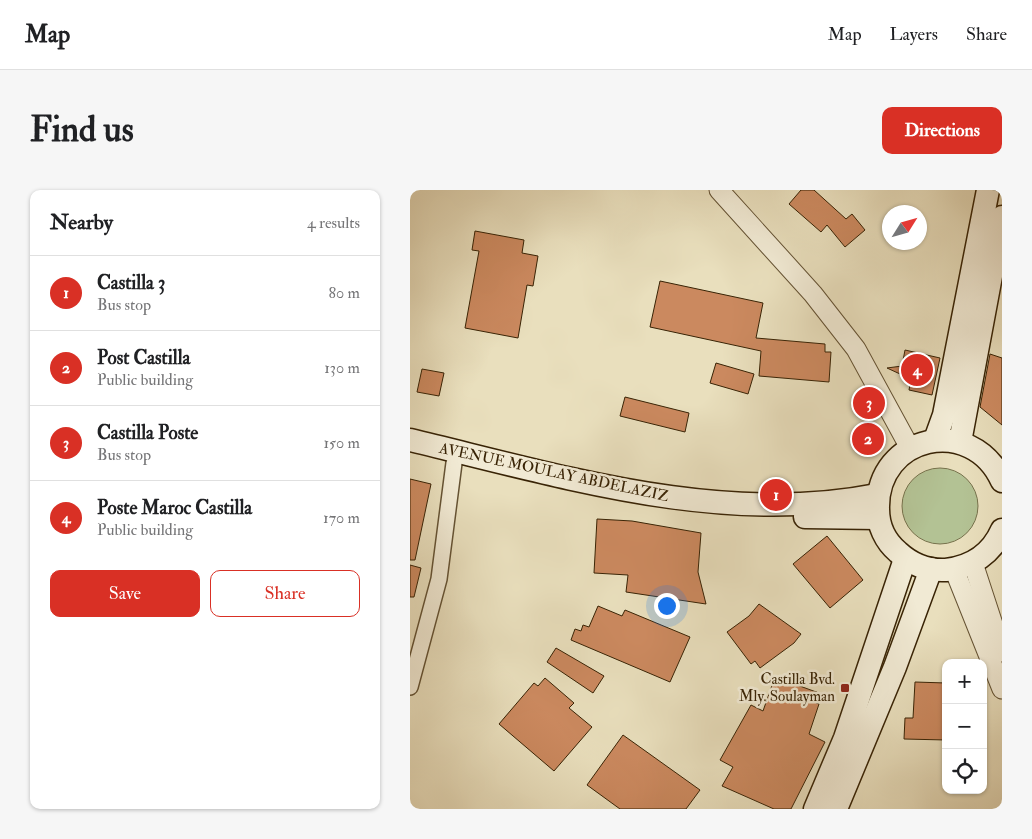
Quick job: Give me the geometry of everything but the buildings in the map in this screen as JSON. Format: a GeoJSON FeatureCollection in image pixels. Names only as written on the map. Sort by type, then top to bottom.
{"type":"FeatureCollection","features":[{"type":"Feature","properties":{"kind":"main road"},"geometry":{"type":"LineString","coordinates":[[935,440],[946,406],[988,190]]}},
{"type":"Feature","properties":{"kind":"main road"},"geometry":{"type":"LineString","coordinates":[[960,442],[1002,216]]}},
{"type":"Feature","properties":{"kind":"main road","name":"AVENUE MOULAY ABDELAZIZ"},"geometry":{"type":"LineString","coordinates":[[410,440],[477,462],[646,506],[705,513],[791,517],[878,518]]}},
{"type":"Feature","properties":{"kind":"main road"},"geometry":{"type":"LineString","coordinates":[[999,540],[964,566],[931,569],[905,559],[893,548],[884,534],[878,518],[877,495],[883,476],[894,460],[910,448],[935,440],[960,442],[986,458],[1000,474]]}},
{"type":"Feature","properties":{"kind":"main road","name":"AVENUE MOULAY ABDELAZIZ"},"geometry":{"type":"LineString","coordinates":[[410,453],[454,463],[477,462],[636,492],[693,500],[798,504],[856,500],[877,495]]}},
{"type":"Feature","properties":{"kind":"main road"},"geometry":{"type":"LineString","coordinates":[[815,809],[845,738],[905,559]]}},
{"type":"Feature","properties":{"kind":"main road"},"geometry":{"type":"LineString","coordinates":[[836,809],[895,667],[931,569]]}},
{"type":"Feature","properties":{"kind":"street"},"geometry":{"type":"LineString","coordinates":[[719,190],[813,294],[856,348],[910,448]]}},
{"type":"Feature","properties":{"kind":"street"},"geometry":{"type":"LineString","coordinates":[[411,677],[439,579],[454,463]]}},
{"type":"Feature","properties":{"kind":"street"},"geometry":{"type":"LineString","coordinates":[[964,566],[1002,652]]}},
{"type":"Feature","properties":{"kind":"street"},"geometry":{"type":"LineString","coordinates":[[964,566],[1002,689]]}},
{"type":"Feature","properties":{"kind":"green space"},"geometry":{"type":"Polygon","coordinates":[[[940,468],[954,471],[967,479],[975,492],[978,506],[975,520],[967,533],[954,541],[940,544],[926,541],[913,533],[905,520],[902,506],[905,492],[913,479],[926,471],[940,468]]]}},
{"type":"Feature","properties":{"kind":"place","name":"Poste Maroc Castilla"},"geometry":{"type":"Point","coordinates":[917,370]}},
{"type":"Feature","properties":{"kind":"place","name":"Castilla Poste"},"geometry":{"type":"Point","coordinates":[869,403]}},
{"type":"Feature","properties":{"kind":"place","name":"Post Castilla"},"geometry":{"type":"Point","coordinates":[868,439]}},
{"type":"Feature","properties":{"kind":"place","name":"Castilla 3"},"geometry":{"type":"Point","coordinates":[776,495]}},
{"type":"Feature","properties":{"kind":"place","name":"Castilla Bvd. Mly. Soulayman"},"geometry":{"type":"Point","coordinates":[845,688]}}]}
